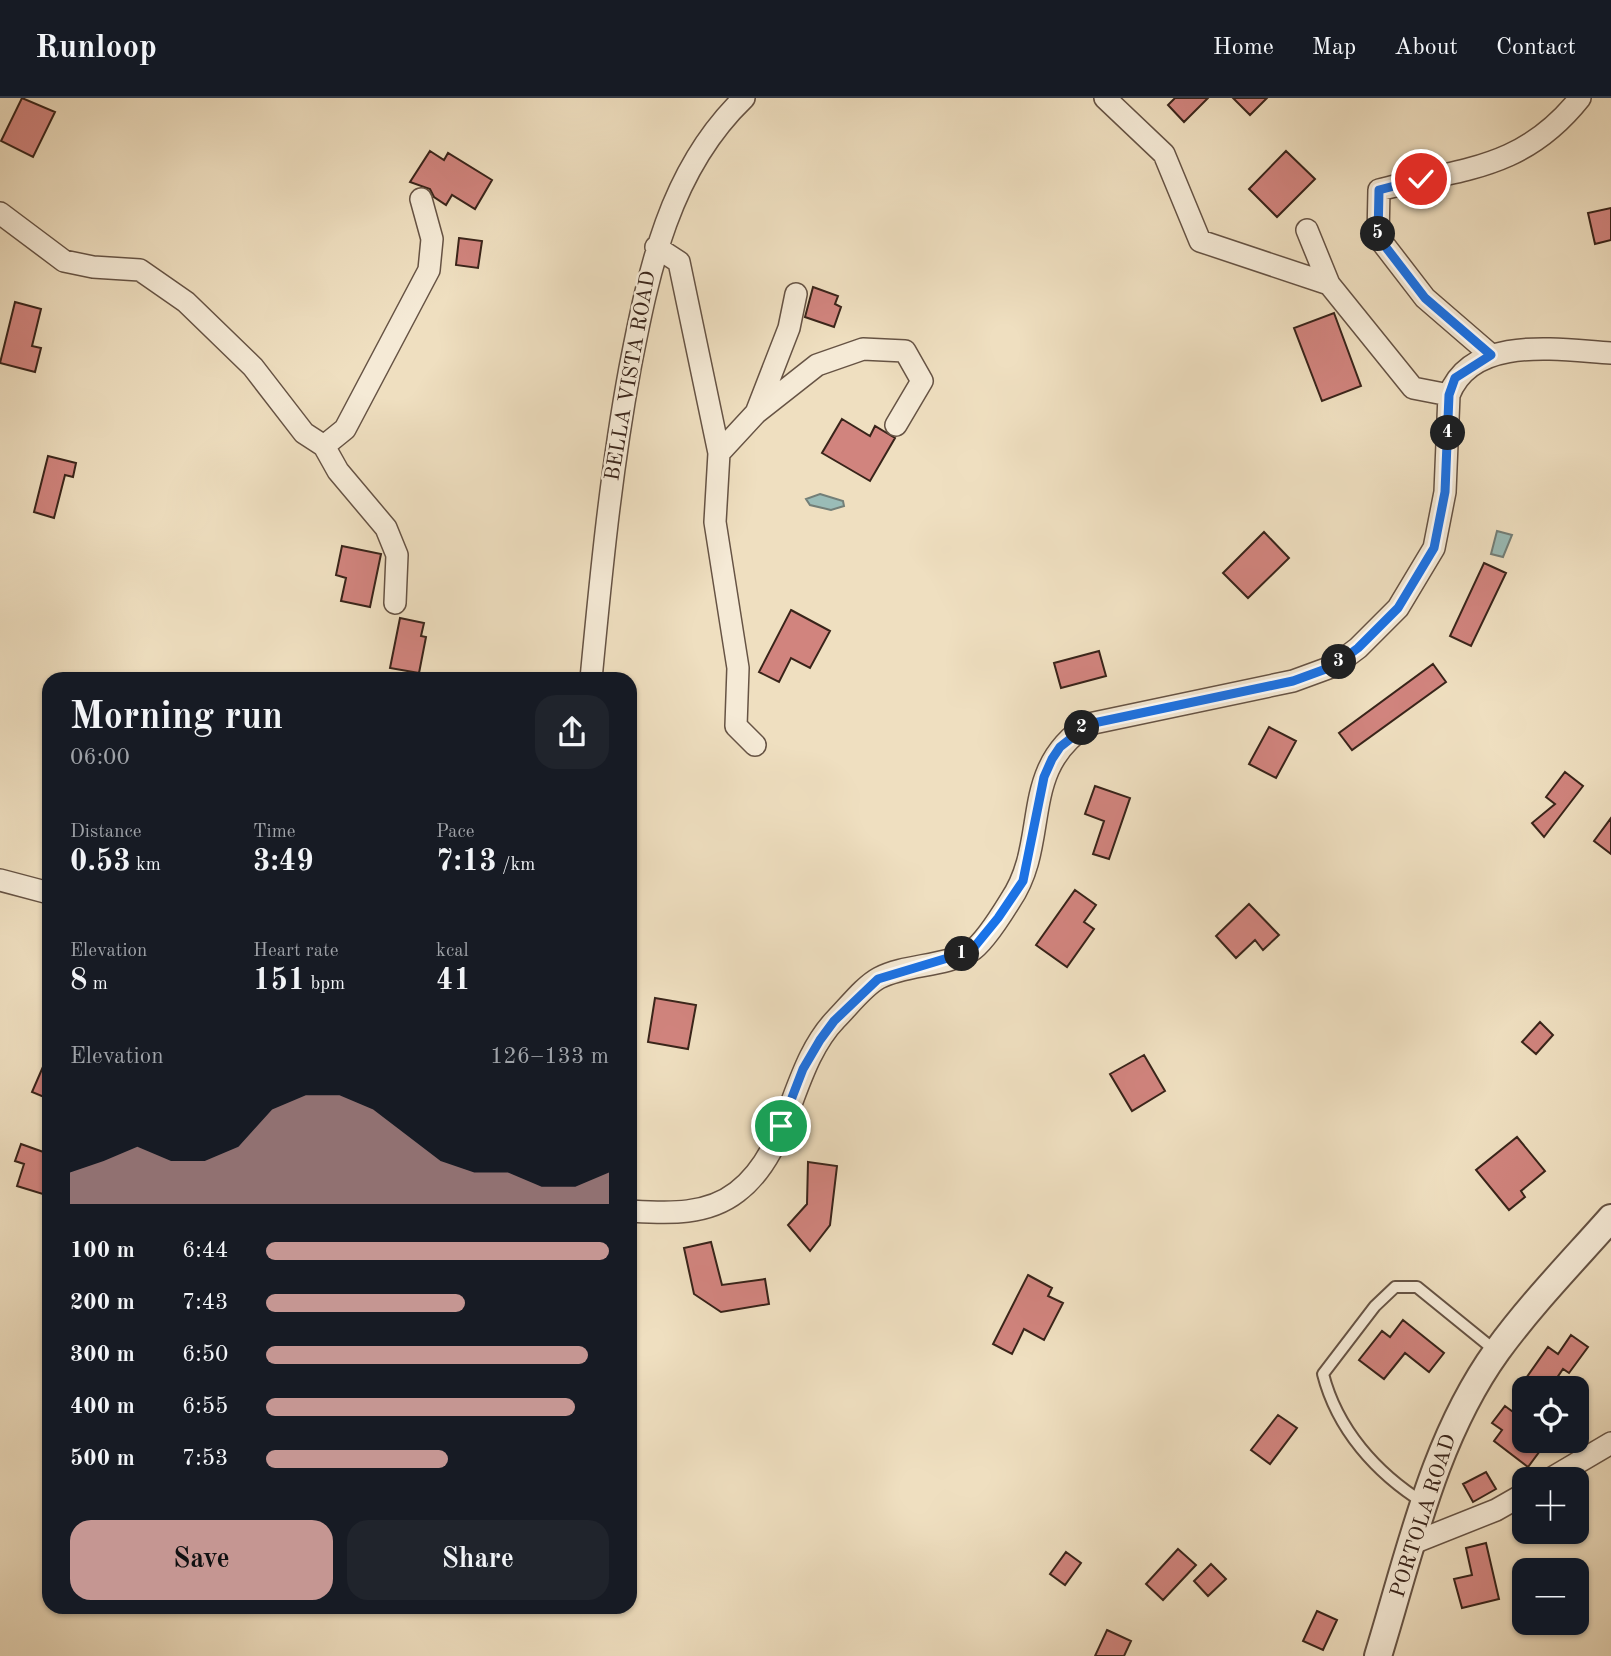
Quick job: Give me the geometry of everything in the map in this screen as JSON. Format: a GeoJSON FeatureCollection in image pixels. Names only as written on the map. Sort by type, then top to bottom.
{"type":"FeatureCollection","features":[{"type":"Feature","properties":{"kind":"street","name":"BELLA VISTA ROAD"},"geometry":{"type":"LineString","coordinates":[[592,672],[617,438],[656,247],[709,137],[744,98]]}},
{"type":"Feature","properties":{"kind":"street"},"geometry":{"type":"LineString","coordinates":[[1105,98],[1164,154],[1200,240],[1329,284]]}},
{"type":"Feature","properties":{"kind":"street"},"geometry":{"type":"LineString","coordinates":[[1491,355],[1425,298],[1378,237],[1379,190],[1421,179],[1456,175],[1518,153],[1580,98]]}},
{"type":"Feature","properties":{"kind":"street"},"geometry":{"type":"LineString","coordinates":[[324,446],[345,429],[429,270],[432,239],[421,199]]}},
{"type":"Feature","properties":{"kind":"street"},"geometry":{"type":"LineString","coordinates":[[0,213],[64,261],[93,267],[140,270],[187,302],[253,367],[304,433],[324,446],[338,471],[386,528],[397,555],[394,603]]}},
{"type":"Feature","properties":{"kind":"street"},"geometry":{"type":"LineString","coordinates":[[1307,230],[1329,284],[1413,388],[1449,395]]}},
{"type":"Feature","properties":{"kind":"street"},"geometry":{"type":"LineString","coordinates":[[656,247],[679,262],[719,453],[715,522],[738,668],[736,726],[755,745]]}},
{"type":"Feature","properties":{"kind":"street"},"geometry":{"type":"LineString","coordinates":[[756,413],[789,328],[796,295]]}},
{"type":"Feature","properties":{"kind":"street"},"geometry":{"type":"LineString","coordinates":[[719,453],[756,413],[817,365],[863,349],[905,351],[922,381],[897,425]]}},
{"type":"Feature","properties":{"kind":"street"},"geometry":{"type":"LineString","coordinates":[[637,1211],[680,1213],[700,1210],[736,1194],[756,1175],[768,1157],[803,1069],[834,1021],[878,979],[971,951],[1023,881],[1044,777],[1060,747],[1075,733],[1089,724],[1293,681],[1334,666],[1358,648],[1398,608],[1434,548],[1445,492],[1449,395],[1455,378],[1491,355],[1538,349],[1611,353]]}},
{"type":"Feature","properties":{"kind":"street"},"geometry":{"type":"LineString","coordinates":[[0,880],[42,891]]}},
{"type":"Feature","properties":{"kind":"street","name":"PORTOLA ROAD"},"geometry":{"type":"LineString","coordinates":[[1378,1656],[1454,1424],[1497,1352],[1611,1218]]}},
{"type":"Feature","properties":{"kind":"street"},"geometry":{"type":"LineString","coordinates":[[1570,1467],[1611,1443]]}},
{"type":"Feature","properties":{"kind":"street"},"geometry":{"type":"LineString","coordinates":[[1413,1543],[1496,1510],[1512,1501]]}},
{"type":"Feature","properties":{"kind":"lane"},"geometry":{"type":"LineString","coordinates":[[1426,1504],[1396,1485],[1347,1431],[1330,1401],[1323,1374],[1375,1306],[1395,1287],[1417,1287],[1497,1352]]}},
{"type":"Feature","properties":{"kind":"water"},"geometry":{"type":"Polygon","coordinates":[[[820,494],[843,501],[844,506],[831,510],[810,505],[806,499],[820,494]]]}},
{"type":"Feature","properties":{"kind":"water"},"geometry":{"type":"Polygon","coordinates":[[[1497,531],[1512,535],[1503,557],[1491,554],[1497,531]]]}},
{"type":"Feature","properties":{"kind":"building"},"geometry":{"type":"Polygon","coordinates":[[[22,98],[55,112],[33,157],[1,141],[22,98]]]}},
{"type":"Feature","properties":{"kind":"building"},"geometry":{"type":"Polygon","coordinates":[[[1175,98],[1208,98],[1184,122],[1168,105],[1175,98]]]}},
{"type":"Feature","properties":{"kind":"building"},"geometry":{"type":"Polygon","coordinates":[[[1233,98],[1267,98],[1250,115],[1233,98]]]}},
{"type":"Feature","properties":{"kind":"building"},"geometry":{"type":"Polygon","coordinates":[[[430,151],[444,160],[448,153],[492,180],[475,209],[452,195],[446,205],[434,197],[430,189],[410,182],[430,151]]]}},
{"type":"Feature","properties":{"kind":"building"},"geometry":{"type":"Polygon","coordinates":[[[1286,151],[1315,179],[1277,217],[1249,189],[1286,151]]]}},
{"type":"Feature","properties":{"kind":"building"},"geometry":{"type":"Polygon","coordinates":[[[1611,208],[1611,240],[1595,244],[1588,213],[1611,208]]]}},
{"type":"Feature","properties":{"kind":"building"},"geometry":{"type":"Polygon","coordinates":[[[459,238],[482,241],[478,268],[456,265],[459,238]]]}},
{"type":"Feature","properties":{"kind":"building"},"geometry":{"type":"Polygon","coordinates":[[[813,287],[838,296],[835,304],[841,307],[834,327],[805,317],[813,287]]]}},
{"type":"Feature","properties":{"kind":"building"},"geometry":{"type":"Polygon","coordinates":[[[15,302],[41,309],[32,346],[41,348],[35,372],[0,363],[15,302]]]}},
{"type":"Feature","properties":{"kind":"building"},"geometry":{"type":"Polygon","coordinates":[[[1334,313],[1361,386],[1322,401],[1294,328],[1334,313]]]}},
{"type":"Feature","properties":{"kind":"building"},"geometry":{"type":"Polygon","coordinates":[[[842,419],[870,436],[875,426],[895,438],[870,481],[822,453],[842,419]]]}},
{"type":"Feature","properties":{"kind":"building"},"geometry":{"type":"Polygon","coordinates":[[[48,456],[76,463],[73,477],[65,475],[54,518],[34,512],[48,456]]]}},
{"type":"Feature","properties":{"kind":"building"},"geometry":{"type":"Polygon","coordinates":[[[1264,532],[1289,558],[1248,598],[1223,573],[1264,532]]]}},
{"type":"Feature","properties":{"kind":"building"},"geometry":{"type":"Polygon","coordinates":[[[342,546],[381,554],[370,607],[341,601],[346,578],[336,575],[342,546]]]}},
{"type":"Feature","properties":{"kind":"building"},"geometry":{"type":"Polygon","coordinates":[[[1484,563],[1506,573],[1471,646],[1450,636],[1484,563]]]}},
{"type":"Feature","properties":{"kind":"building"},"geometry":{"type":"Polygon","coordinates":[[[791,610],[830,631],[810,668],[791,658],[779,682],[759,672],[791,610]]]}},
{"type":"Feature","properties":{"kind":"building"},"geometry":{"type":"Polygon","coordinates":[[[400,618],[424,623],[421,636],[426,637],[419,672],[390,668],[400,618]]]}},
{"type":"Feature","properties":{"kind":"building"},"geometry":{"type":"Polygon","coordinates":[[[1099,651],[1106,676],[1061,688],[1054,663],[1099,651]]]}},
{"type":"Feature","properties":{"kind":"building"},"geometry":{"type":"Polygon","coordinates":[[[1433,664],[1446,682],[1352,750],[1339,733],[1433,664]]]}},
{"type":"Feature","properties":{"kind":"building"},"geometry":{"type":"Polygon","coordinates":[[[1269,727],[1296,741],[1276,778],[1249,764],[1269,727]]]}},
{"type":"Feature","properties":{"kind":"building"},"geometry":{"type":"Polygon","coordinates":[[[1565,772],[1583,786],[1544,837],[1532,823],[1555,804],[1546,797],[1565,772]]]}},
{"type":"Feature","properties":{"kind":"building"},"geometry":{"type":"Polygon","coordinates":[[[1095,786],[1130,798],[1109,859],[1093,854],[1104,821],[1085,814],[1095,786]]]}},
{"type":"Feature","properties":{"kind":"building"},"geometry":{"type":"Polygon","coordinates":[[[1611,818],[1611,854],[1594,841],[1611,818]]]}},
{"type":"Feature","properties":{"kind":"building"},"geometry":{"type":"Polygon","coordinates":[[[1075,890],[1096,905],[1084,922],[1094,929],[1067,967],[1036,945],[1075,890]]]}},
{"type":"Feature","properties":{"kind":"building"},"geometry":{"type":"Polygon","coordinates":[[[1249,904],[1279,935],[1263,950],[1255,940],[1236,958],[1216,936],[1249,904]]]}},
{"type":"Feature","properties":{"kind":"building"},"geometry":{"type":"Polygon","coordinates":[[[655,998],[696,1005],[688,1049],[648,1042],[655,998]]]}},
{"type":"Feature","properties":{"kind":"building"},"geometry":{"type":"Polygon","coordinates":[[[1540,1022],[1553,1035],[1536,1054],[1522,1042],[1540,1022]]]}},
{"type":"Feature","properties":{"kind":"building"},"geometry":{"type":"Polygon","coordinates":[[[1144,1055],[1165,1091],[1132,1111],[1110,1074],[1144,1055]]]}},
{"type":"Feature","properties":{"kind":"building"},"geometry":{"type":"Polygon","coordinates":[[[42,1069],[42,1096],[32,1092],[42,1069]]]}},
{"type":"Feature","properties":{"kind":"building"},"geometry":{"type":"Polygon","coordinates":[[[1517,1137],[1545,1171],[1521,1191],[1525,1197],[1509,1210],[1476,1170],[1517,1137]]]}},
{"type":"Feature","properties":{"kind":"building"},"geometry":{"type":"Polygon","coordinates":[[[21,1144],[42,1152],[42,1194],[17,1186],[24,1164],[15,1161],[21,1144]]]}},
{"type":"Feature","properties":{"kind":"building"},"geometry":{"type":"Polygon","coordinates":[[[808,1162],[837,1166],[830,1225],[810,1251],[788,1225],[807,1204],[808,1162]]]}},
{"type":"Feature","properties":{"kind":"building"},"geometry":{"type":"Polygon","coordinates":[[[711,1242],[722,1285],[765,1279],[769,1304],[721,1312],[694,1294],[684,1248],[711,1242]]]}},
{"type":"Feature","properties":{"kind":"building"},"geometry":{"type":"Polygon","coordinates":[[[1028,1275],[1052,1288],[1048,1296],[1063,1303],[1044,1340],[1024,1329],[1012,1354],[993,1344],[1028,1275]]]}},
{"type":"Feature","properties":{"kind":"building"},"geometry":{"type":"Polygon","coordinates":[[[1403,1320],[1444,1353],[1429,1372],[1405,1353],[1384,1379],[1359,1360],[1382,1331],[1390,1337],[1403,1320]]]}},
{"type":"Feature","properties":{"kind":"building"},"geometry":{"type":"Polygon","coordinates":[[[1571,1335],[1588,1347],[1569,1373],[1563,1369],[1558,1376],[1527,1376],[1548,1347],[1558,1354],[1571,1335]]]}},
{"type":"Feature","properties":{"kind":"building"},"geometry":{"type":"Polygon","coordinates":[[[1505,1406],[1512,1411],[1512,1453],[1538,1453],[1528,1467],[1494,1441],[1502,1430],[1492,1423],[1505,1406]]]}},
{"type":"Feature","properties":{"kind":"building"},"geometry":{"type":"Polygon","coordinates":[[[1278,1415],[1297,1428],[1270,1464],[1251,1450],[1278,1415]]]}},
{"type":"Feature","properties":{"kind":"building"},"geometry":{"type":"Polygon","coordinates":[[[1486,1472],[1496,1489],[1473,1502],[1463,1484],[1486,1472]]]}},
{"type":"Feature","properties":{"kind":"building"},"geometry":{"type":"Polygon","coordinates":[[[1486,1543],[1499,1599],[1462,1608],[1454,1579],[1472,1575],[1466,1548],[1486,1543]]]}},
{"type":"Feature","properties":{"kind":"building"},"geometry":{"type":"Polygon","coordinates":[[[1178,1549],[1196,1565],[1163,1600],[1146,1584],[1178,1549]]]}},
{"type":"Feature","properties":{"kind":"building"},"geometry":{"type":"Polygon","coordinates":[[[1066,1552],[1081,1563],[1065,1585],[1050,1574],[1066,1552]]]}},
{"type":"Feature","properties":{"kind":"building"},"geometry":{"type":"Polygon","coordinates":[[[1211,1564],[1226,1579],[1208,1596],[1194,1581],[1211,1564]]]}},
{"type":"Feature","properties":{"kind":"building"},"geometry":{"type":"Polygon","coordinates":[[[1317,1611],[1337,1620],[1323,1650],[1303,1641],[1317,1611]]]}},
{"type":"Feature","properties":{"kind":"building"},"geometry":{"type":"Polygon","coordinates":[[[1107,1630],[1131,1641],[1124,1656],[1095,1656],[1107,1630]]]}},
{"type":"Feature","properties":{"kind":"route"},"geometry":{"type":"LineString","coordinates":[[781,1126],[803,1069],[834,1021],[878,979],[971,951],[998,918],[1023,881],[1044,777],[1060,747],[1075,733],[1089,724],[1293,681],[1334,666],[1358,648],[1398,608],[1420,576],[1434,548],[1441,525],[1449,395],[1455,378],[1491,355],[1425,298],[1378,237],[1379,190],[1421,179]]}}]}
